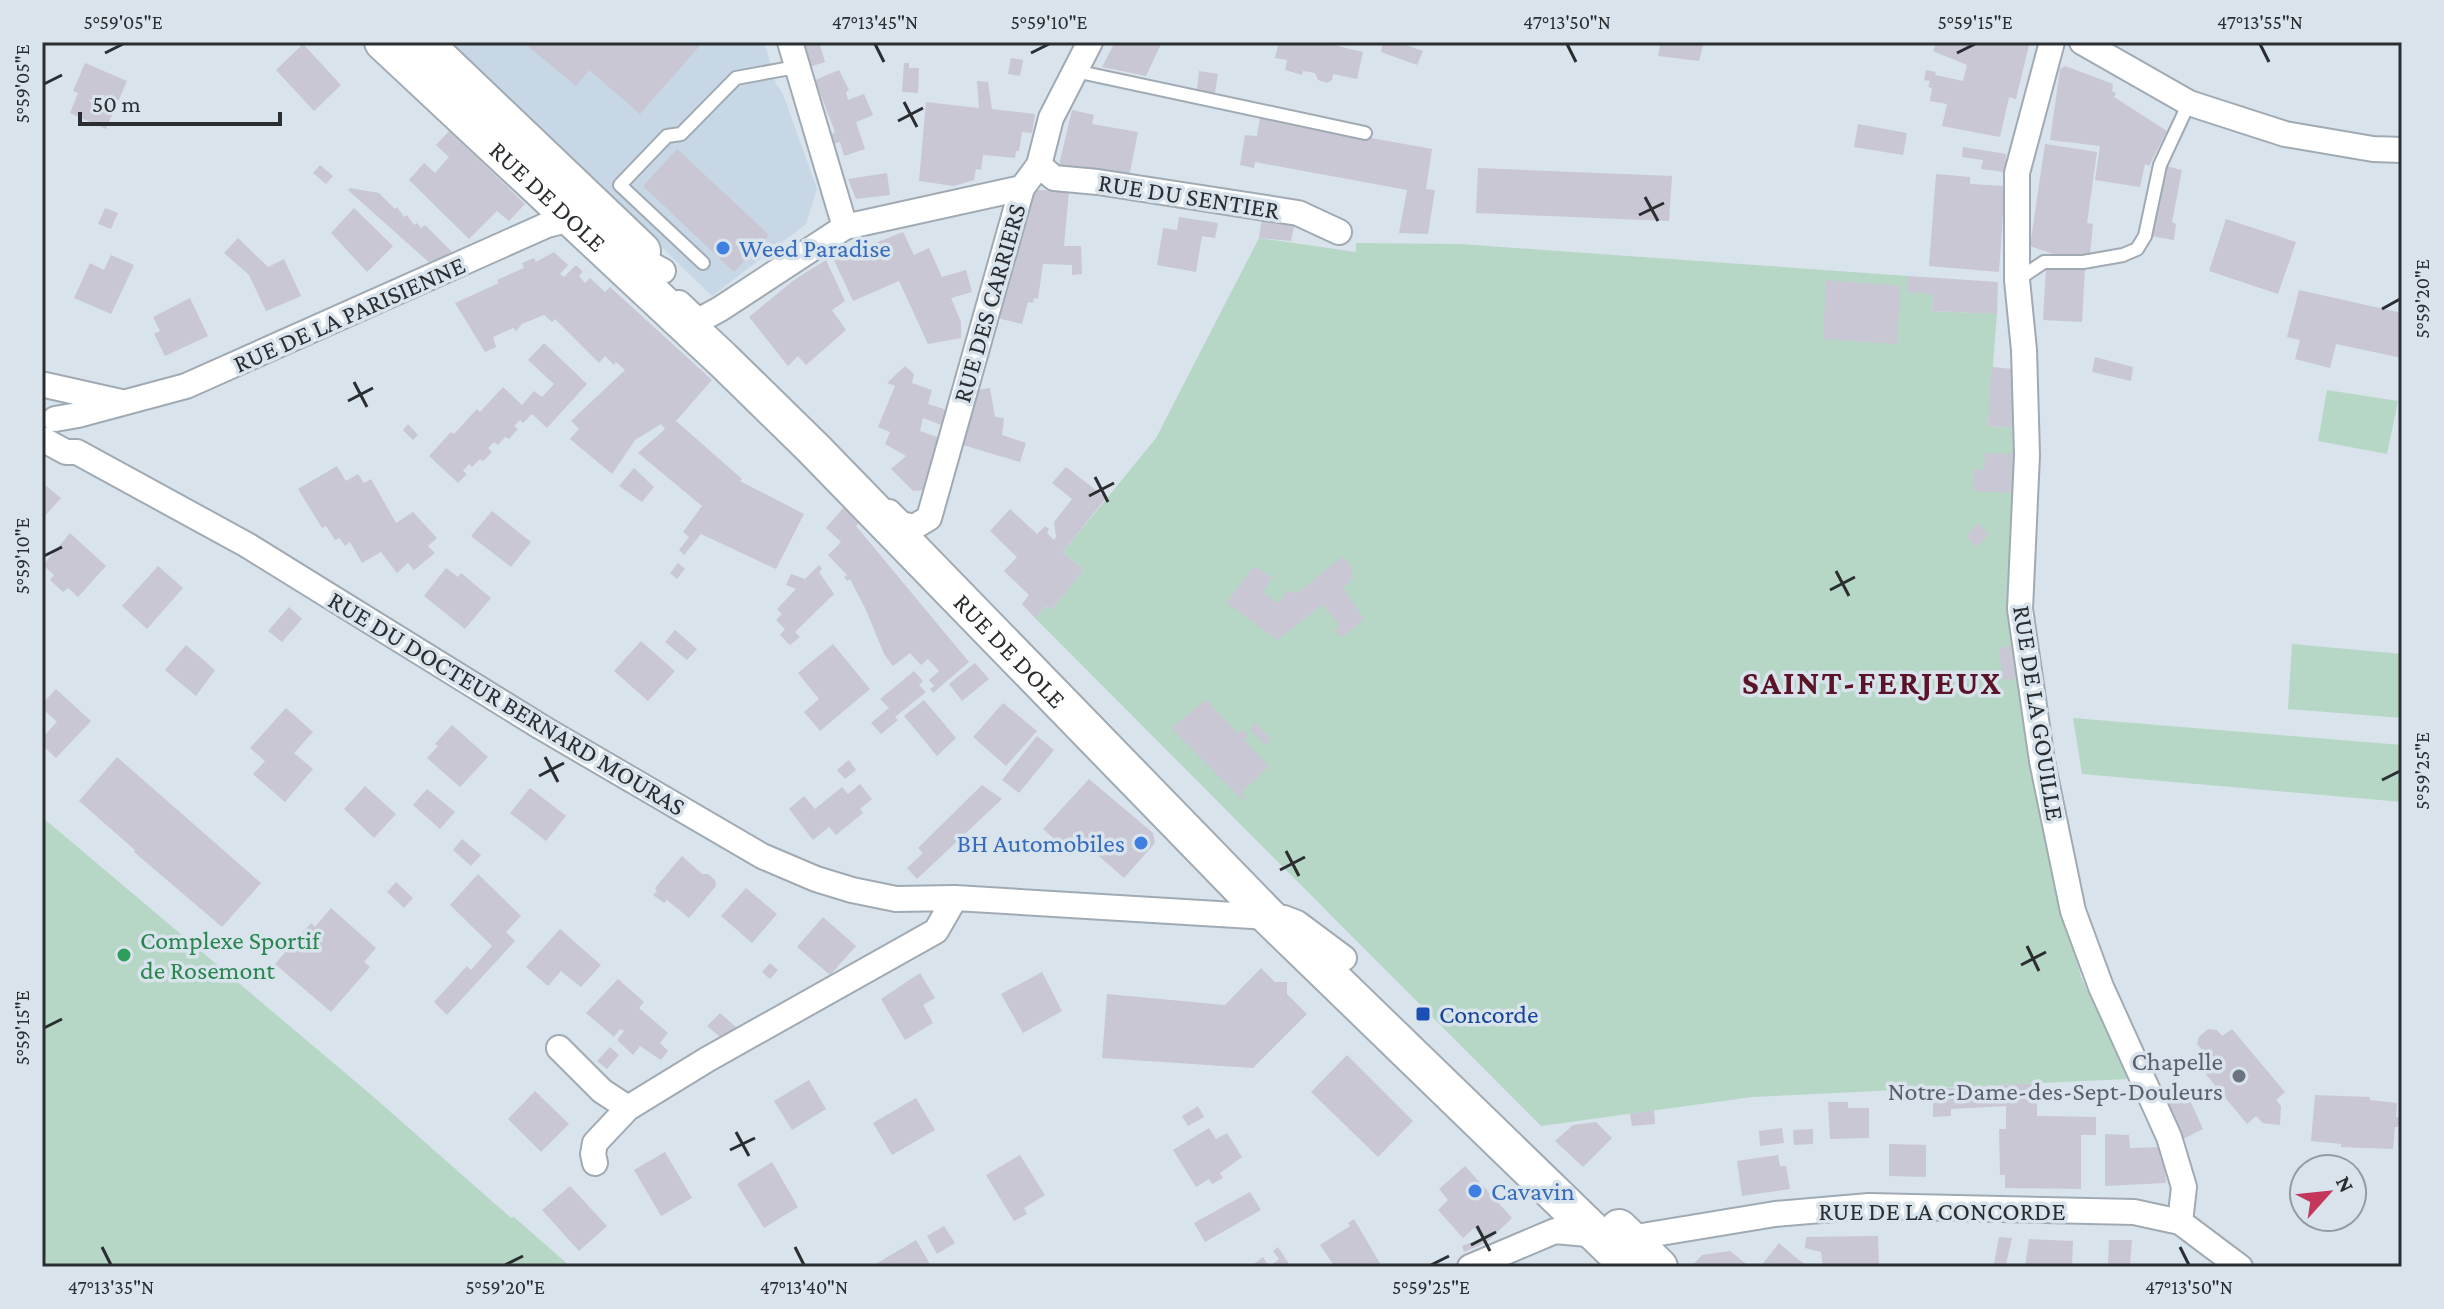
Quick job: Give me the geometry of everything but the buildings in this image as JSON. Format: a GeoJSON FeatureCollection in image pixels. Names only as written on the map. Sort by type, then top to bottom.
{"type":"FeatureCollection","features":[{"type":"Feature","properties":{"kind":"main road","name":"RUE DE DOLE"},"geometry":{"type":"LineString","coordinates":[[383,42],[571,219],[709,316],[920,525],[984,596],[999,618],[1129,752],[1158,774],[1344,958],[1619,1247]]}},
{"type":"Feature","properties":{"kind":"main road","name":"RUE DE DOLE"},"geometry":{"type":"LineString","coordinates":[[423,42],[1269,917],[1619,1247],[1659,1267]]}},
{"type":"Feature","properties":{"kind":"street"},"geometry":{"type":"LineString","coordinates":[[790,42],[845,227]]}},
{"type":"Feature","properties":{"kind":"street","name":"RUE DES CARRIERS"},"geometry":{"type":"LineString","coordinates":[[920,525],[931,512],[1022,188],[1039,165],[1051,118],[1090,42]]}},
{"type":"Feature","properties":{"kind":"street","name":"RUE DE LA GOUILLE"},"geometry":{"type":"LineString","coordinates":[[2052,42],[2017,173],[2017,280],[2027,416],[2020,609],[2042,761],[2073,911],[2101,987],[2169,1137],[2184,1187],[2180,1222]]}},
{"type":"Feature","properties":{"kind":"street"},"geometry":{"type":"LineString","coordinates":[[2082,42],[2189,103],[2285,134],[2345,145],[2402,150]]}},
{"type":"Feature","properties":{"kind":"street","name":"RUE DU SENTIER"},"geometry":{"type":"LineString","coordinates":[[1039,165],[1054,178],[1298,213],[1339,232]]}},
{"type":"Feature","properties":{"kind":"street"},"geometry":{"type":"LineString","coordinates":[[709,316],[845,227],[1022,188]]}},
{"type":"Feature","properties":{"kind":"street","name":"RUE DE LA PARISIENNE"},"geometry":{"type":"LineString","coordinates":[[48,427],[78,415],[186,386],[305,336],[547,225],[571,219]]}},
{"type":"Feature","properties":{"kind":"street","name":"RUE DE LA PARISIENNE"},"geometry":{"type":"LineString","coordinates":[[43,385],[124,402]]}},
{"type":"Feature","properties":{"kind":"street"},"geometry":{"type":"LineString","coordinates":[[43,385],[56,398],[48,427]]}},
{"type":"Feature","properties":{"kind":"street","name":"RUE DU DOCTEUR BERNARD MOURAS"},"geometry":{"type":"LineString","coordinates":[[48,427],[67,436],[77,452],[235,538],[541,727],[762,856],[816,879],[896,899],[955,898],[1284,918],[1297,923],[1344,958]]}},
{"type":"Feature","properties":{"kind":"street"},"geometry":{"type":"LineString","coordinates":[[813,448],[825,447],[901,524],[920,525]]}},
{"type":"Feature","properties":{"kind":"street"},"geometry":{"type":"LineString","coordinates":[[595,1163],[595,1143],[628,1108],[708,1059],[936,931],[955,898]]}},
{"type":"Feature","properties":{"kind":"street"},"geometry":{"type":"LineString","coordinates":[[559,1048],[602,1091],[628,1108]]}},
{"type":"Feature","properties":{"kind":"street","name":"RUE DE LA CONCORDE"},"geometry":{"type":"LineString","coordinates":[[1470,1267],[1555,1231],[1619,1247],[1655,1236],[1775,1214],[1869,1206],[2134,1212],[2180,1222],[2240,1267]]}},
{"type":"Feature","properties":{"kind":"lane"},"geometry":{"type":"LineString","coordinates":[[703,263],[620,185],[667,136],[681,134],[736,78],[796,67]]}},
{"type":"Feature","properties":{"kind":"lane"},"geometry":{"type":"LineString","coordinates":[[1075,71],[1365,133]]}},
{"type":"Feature","properties":{"kind":"lane"},"geometry":{"type":"LineString","coordinates":[[2017,280],[2044,262],[2083,262],[2123,255],[2137,249],[2145,236],[2160,165],[2189,103]]}},
{"type":"Feature","properties":{"kind":"shaded area"},"geometry":{"type":"Polygon","coordinates":[[[450,42],[760,42],[766,48],[776,84],[783,94],[817,189],[806,224],[712,296],[450,42]]]}},
{"type":"Feature","properties":{"kind":"green space"},"geometry":{"type":"Polygon","coordinates":[[[1259,238],[1356,252],[1356,243],[1461,244],[1908,276],[1933,294],[1932,311],[1997,314],[1988,426],[2018,428],[2046,840],[2081,977],[2128,1079],[1752,1097],[1541,1126],[1035,618],[1046,606],[1051,610],[1084,570],[1063,552],[1156,438],[1259,238]]]}},
{"type":"Feature","properties":{"kind":"green space"},"geometry":{"type":"Polygon","coordinates":[[[2327,390],[2398,401],[2387,454],[2318,441],[2327,390]]]}},
{"type":"Feature","properties":{"kind":"green space"},"geometry":{"type":"Polygon","coordinates":[[[2292,644],[2402,654],[2402,718],[2288,709],[2292,644]]]}},
{"type":"Feature","properties":{"kind":"green space"},"geometry":{"type":"Polygon","coordinates":[[[2073,718],[2402,745],[2402,802],[2082,774],[2073,718]]]}},
{"type":"Feature","properties":{"kind":"green space","name":"Complexe Sportif de Rosemont"},"geometry":{"type":"Polygon","coordinates":[[[42,817],[369,1093],[571,1267],[42,1267],[42,817]]]}},
{"type":"Feature","properties":{"kind":"place","name":"Weed Paradise"},"geometry":{"type":"Point","coordinates":[723,248]}},
{"type":"Feature","properties":{"kind":"place","name":"BH Automobiles"},"geometry":{"type":"Point","coordinates":[1141,843]}},
{"type":"Feature","properties":{"kind":"place","name":"Complexe Sportif de Rosemont"},"geometry":{"type":"Point","coordinates":[124,955]}},
{"type":"Feature","properties":{"kind":"place","name":"Concorde"},"geometry":{"type":"Point","coordinates":[1423,1014]}},
{"type":"Feature","properties":{"kind":"place","name":"Chapelle Notre-Dame-des-Sept-Douleurs"},"geometry":{"type":"Point","coordinates":[2239,1076]}},
{"type":"Feature","properties":{"kind":"place","name":"Cavavin"},"geometry":{"type":"Point","coordinates":[1475,1191]}},
{"type":"Feature","properties":{"kind":"district","name":"SAINT-FERJEUX"},"geometry":{"type":"Point","coordinates":[1872,682]}}]}
